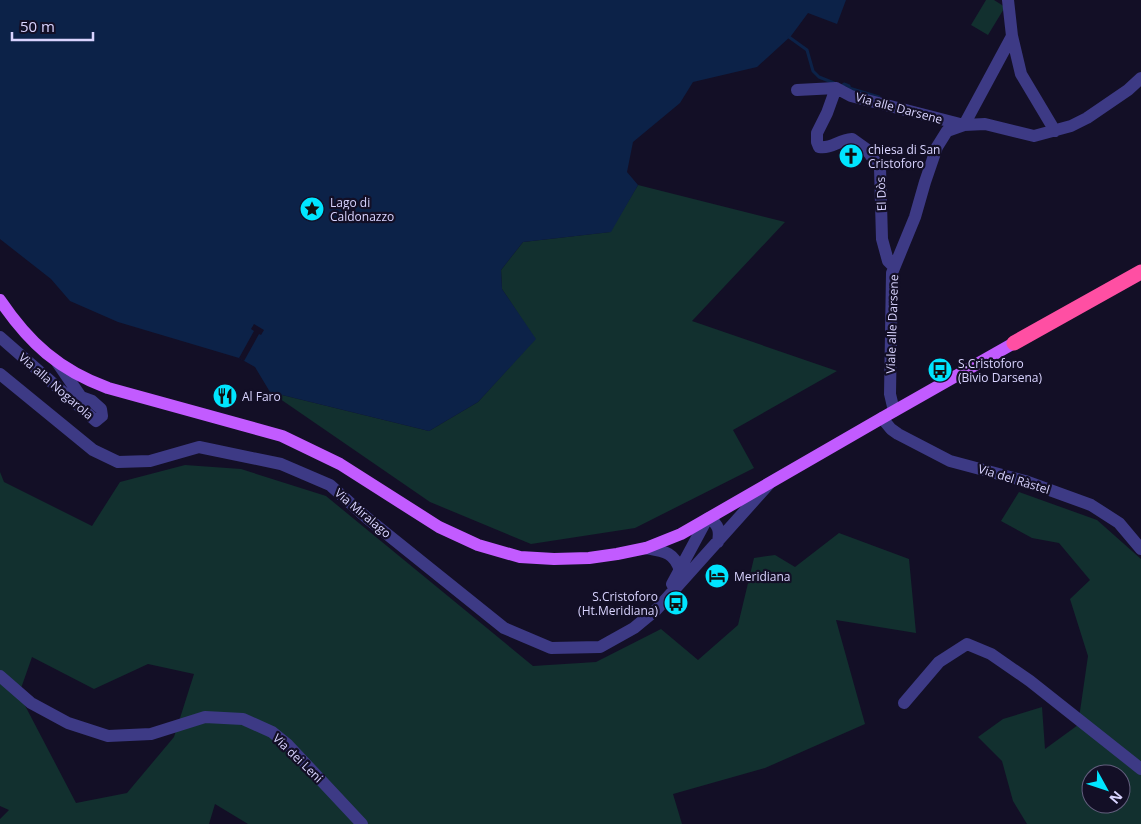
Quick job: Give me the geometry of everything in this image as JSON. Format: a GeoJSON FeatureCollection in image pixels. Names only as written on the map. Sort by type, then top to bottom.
{"type":"FeatureCollection","features":[{"type":"Feature","properties":{"kind":"highway"},"geometry":{"type":"LineString","coordinates":[[1014,343],[1141,272]]}},
{"type":"Feature","properties":{"kind":"main road"},"geometry":{"type":"LineString","coordinates":[[0,300],[31,341],[57,362],[84,379],[108,388],[282,436],[340,464],[439,527],[478,545],[520,557],[554,559],[589,558],[617,554],[646,548],[681,534],[1014,343]]}},
{"type":"Feature","properties":{"kind":"street"},"geometry":{"type":"LineString","coordinates":[[1008,0],[1012,36],[1021,74],[1055,131]]}},
{"type":"Feature","properties":{"kind":"street"},"geometry":{"type":"LineString","coordinates":[[964,125],[1012,36]]}},
{"type":"Feature","properties":{"kind":"street","name":"Viale alle Darsene"},"geometry":{"type":"LineString","coordinates":[[894,411],[890,394],[892,280],[894,267],[915,217],[937,147],[947,131],[964,125],[985,124],[1034,136],[1055,131],[1087,118],[1128,90],[1141,78]]}},
{"type":"Feature","properties":{"kind":"street"},"geometry":{"type":"LineString","coordinates":[[797,90],[836,88]]}},
{"type":"Feature","properties":{"kind":"street","name":"Via alle Darsene"},"geometry":{"type":"LineString","coordinates":[[836,88],[851,94],[964,125]]}},
{"type":"Feature","properties":{"kind":"street","name":"El Dòs"},"geometry":{"type":"LineString","coordinates":[[836,88],[828,113],[817,133],[817,142],[819,147],[827,148],[842,139],[852,138],[866,149],[880,168],[882,239],[888,261],[894,267]]}},
{"type":"Feature","properties":{"kind":"street","name":"Via alla Nogarola"},"geometry":{"type":"LineString","coordinates":[[0,337],[96,421],[102,416],[101,409],[92,401],[81,397],[57,362]]}},
{"type":"Feature","properties":{"kind":"street","name":"Via Miralago"},"geometry":{"type":"LineString","coordinates":[[0,374],[93,450],[118,462],[150,461],[198,447],[281,464],[330,485],[367,518],[504,628],[551,648],[600,647],[634,628],[657,610]]}},
{"type":"Feature","properties":{"kind":"street","name":"Via del Ràstel"},"geometry":{"type":"LineString","coordinates":[[882,418],[898,434],[950,461],[1025,481],[1091,504],[1119,523],[1141,549]]}},
{"type":"Feature","properties":{"kind":"street"},"geometry":{"type":"LineString","coordinates":[[657,610],[772,482]]}},
{"type":"Feature","properties":{"kind":"street"},"geometry":{"type":"LineString","coordinates":[[657,610],[708,519],[718,525],[720,531],[718,542]]}},
{"type":"Feature","properties":{"kind":"street"},"geometry":{"type":"LineString","coordinates":[[646,548],[670,554],[678,562],[680,570]]}},
{"type":"Feature","properties":{"kind":"street"},"geometry":{"type":"LineString","coordinates":[[904,703],[939,662],[967,644],[991,654],[1030,681],[1141,769]]}},
{"type":"Feature","properties":{"kind":"street","name":"Via dei Leni"},"geometry":{"type":"LineString","coordinates":[[0,676],[32,703],[68,724],[108,736],[151,734],[205,717],[243,719],[272,732],[288,745],[362,824]]}},
{"type":"Feature","properties":{"kind":"green space"},"geometry":{"type":"Polygon","coordinates":[[[986,0],[994,0],[1005,7],[988,35],[971,25],[986,0]]]}},
{"type":"Feature","properties":{"kind":"green space"},"geometry":{"type":"Polygon","coordinates":[[[638,185],[785,222],[692,321],[837,371],[733,430],[754,468],[635,528],[531,544],[430,502],[270,392],[429,431],[478,402],[535,339],[502,289],[501,270],[523,242],[610,232],[638,185]]]}},
{"type":"Feature","properties":{"kind":"green space"},"geometry":{"type":"Polygon","coordinates":[[[185,465],[241,469],[326,496],[533,666],[596,662],[661,629],[698,660],[738,625],[754,558],[775,555],[795,567],[839,533],[909,559],[916,633],[836,620],[865,724],[765,768],[673,794],[682,824],[248,824],[215,804],[209,824],[0,824],[0,819],[9,810],[0,806],[0,472],[4,482],[92,526],[120,482],[185,465]],[[32,657],[19,694],[76,803],[127,793],[174,737],[194,674],[148,664],[94,689],[32,657]]]}},
{"type":"Feature","properties":{"kind":"green space"},"geometry":{"type":"Polygon","coordinates":[[[1019,492],[1097,520],[1141,559],[1141,824],[1027,824],[1013,801],[1002,761],[978,737],[1003,719],[1042,707],[1045,749],[1078,725],[1088,656],[1070,599],[1090,580],[1059,543],[1032,538],[1001,521],[1019,492]]]}},
{"type":"Feature","properties":{"kind":"water","name":"Lago di Caldonazzo"},"geometry":{"type":"Polygon","coordinates":[[[0,0],[846,0],[837,24],[808,13],[791,36],[757,67],[693,82],[680,103],[633,142],[627,172],[638,185],[611,232],[523,242],[501,270],[502,289],[536,339],[478,402],[429,431],[270,392],[255,367],[239,358],[118,322],[70,301],[51,279],[0,239],[0,0]]]}},
{"type":"Feature","properties":{"kind":"pier"},"geometry":{"type":"Polygon","coordinates":[[[254,324],[264,330],[261,335],[259,334],[244,361],[239,358],[254,331],[251,329],[254,324]]]}},
{"type":"Feature","properties":{"kind":"waterway"},"geometry":{"type":"LineString","coordinates":[[789,37],[807,50],[813,71],[819,77],[834,83]]}},
{"type":"Feature","properties":{"kind":"waterway"},"geometry":{"type":"LineString","coordinates":[[842,86],[844,84],[849,86],[850,89]]}},
{"type":"Feature","properties":{"kind":"waterway"},"geometry":{"type":"LineString","coordinates":[[849,88],[879,97]]}},
{"type":"Feature","properties":{"kind":"place","name":"chiesa di San Cristoforo"},"geometry":{"type":"Point","coordinates":[851,156]}},
{"type":"Feature","properties":{"kind":"place","name":"Lago di Caldonazzo"},"geometry":{"type":"Point","coordinates":[312,209]}},
{"type":"Feature","properties":{"kind":"place","name":"S.Cristoforo (Bivio Darsena)"},"geometry":{"type":"Point","coordinates":[940,370]}},
{"type":"Feature","properties":{"kind":"place","name":"Al Faro"},"geometry":{"type":"Point","coordinates":[225,396]}},
{"type":"Feature","properties":{"kind":"place","name":"Meridiana"},"geometry":{"type":"Point","coordinates":[717,576]}},
{"type":"Feature","properties":{"kind":"place","name":"S.Cristoforo (Ht.Meridiana)"},"geometry":{"type":"Point","coordinates":[676,603]}}]}
